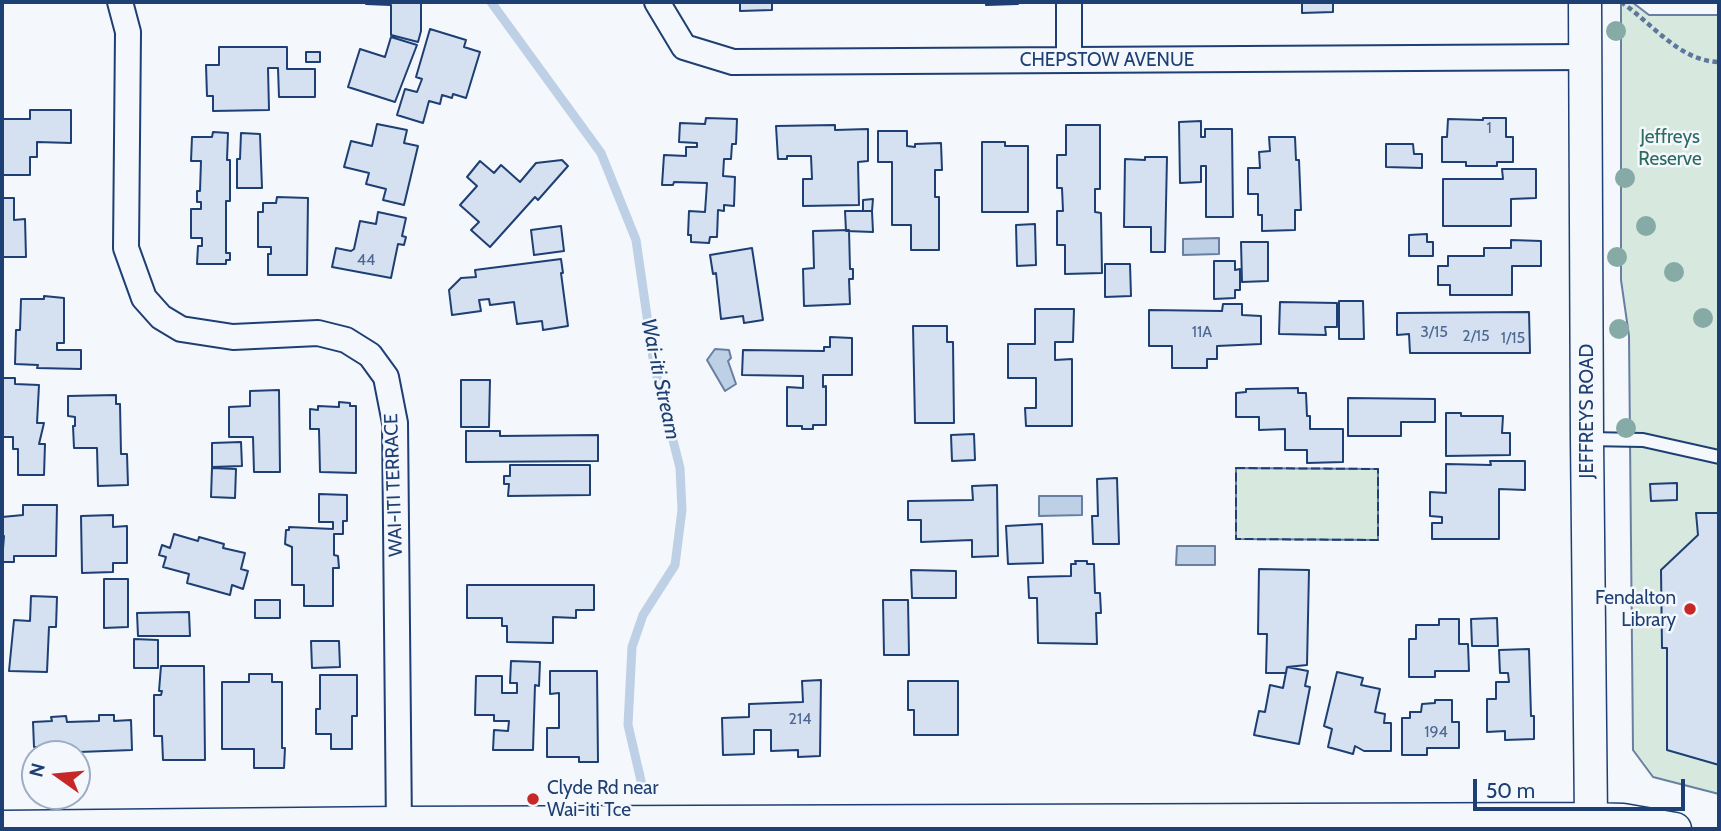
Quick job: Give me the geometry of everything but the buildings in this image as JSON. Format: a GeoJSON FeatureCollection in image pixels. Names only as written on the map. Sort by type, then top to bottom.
{"type":"FeatureCollection","features":[{"type":"Feature","properties":{"kind":"street","name":"WAI-ITI TERRACE"},"geometry":{"type":"LineString","coordinates":[[120,2],[128,32],[126,248],[144,298],[161,317],[181,329],[233,337],[318,333],[346,340],[370,355],[386,377],[395,423],[399,826]]}},
{"type":"Feature","properties":{"kind":"street","name":"CHEPSTOW AVENUE"},"geometry":{"type":"LineString","coordinates":[[657,2],[684,47],[733,62],[1585,57]]}},
{"type":"Feature","properties":{"kind":"street"},"geometry":{"type":"LineString","coordinates":[[1069,2],[1069,60]]}},
{"type":"Feature","properties":{"kind":"street","name":"JEFFREYS ROAD"},"geometry":{"type":"LineString","coordinates":[[1585,2],[1591,819]]}},
{"type":"Feature","properties":{"kind":"street"},"geometry":{"type":"LineString","coordinates":[[2,827],[1591,819],[1623,820],[1675,829]]}},
{"type":"Feature","properties":{"kind":"lane"},"geometry":{"type":"LineString","coordinates":[[1587,439],[1643,440],[1719,457]]}},
{"type":"Feature","properties":{"kind":"path"},"geometry":{"type":"LineString","coordinates":[[1620,2],[1683,51],[1695,58],[1719,62]]}},
{"type":"Feature","properties":{"kind":"green space","name":"Jeffreys Reserve"},"geometry":{"type":"Polygon","coordinates":[[[1621,2],[1632,2],[1649,15],[1719,15],[1719,794],[1653,777],[1633,750],[1629,336],[1621,280],[1621,2]]]}},
{"type":"Feature","properties":{"kind":"green space"},"geometry":{"type":"Polygon","coordinates":[[[1236,468],[1378,469],[1378,540],[1236,539],[1236,468]]]}},
{"type":"Feature","properties":{"kind":"water"},"geometry":{"type":"Polygon","coordinates":[[[1219,238],[1219,254],[1183,255],[1183,239],[1219,238]]]}},
{"type":"Feature","properties":{"kind":"water"},"geometry":{"type":"Polygon","coordinates":[[[715,349],[729,350],[731,358],[728,361],[736,384],[725,391],[707,360],[715,349]]]}},
{"type":"Feature","properties":{"kind":"water"},"geometry":{"type":"Polygon","coordinates":[[[1039,496],[1082,496],[1082,515],[1039,516],[1039,496]]]}},
{"type":"Feature","properties":{"kind":"water"},"geometry":{"type":"Polygon","coordinates":[[[1177,546],[1215,546],[1215,565],[1176,565],[1177,546]]]}},
{"type":"Feature","properties":{"kind":"waterway","name":"Wai-iti Stream"},"geometry":{"type":"LineString","coordinates":[[491,2],[601,153],[636,240],[654,365],[680,468],[682,510],[675,565],[643,615],[632,647],[628,725],[642,785]]}},
{"type":"Feature","properties":{"kind":"fence"},"geometry":{"type":"LineString","coordinates":[[1236,468],[1378,469],[1378,540],[1236,539],[1236,468]]}},
{"type":"Feature","properties":{"kind":"place","name":"Fendalton Library"},"geometry":{"type":"Point","coordinates":[1690,609]}},
{"type":"Feature","properties":{"kind":"place","name":"Clyde Rd near Wai-iti Tce"},"geometry":{"type":"Point","coordinates":[533,799]}}]}
